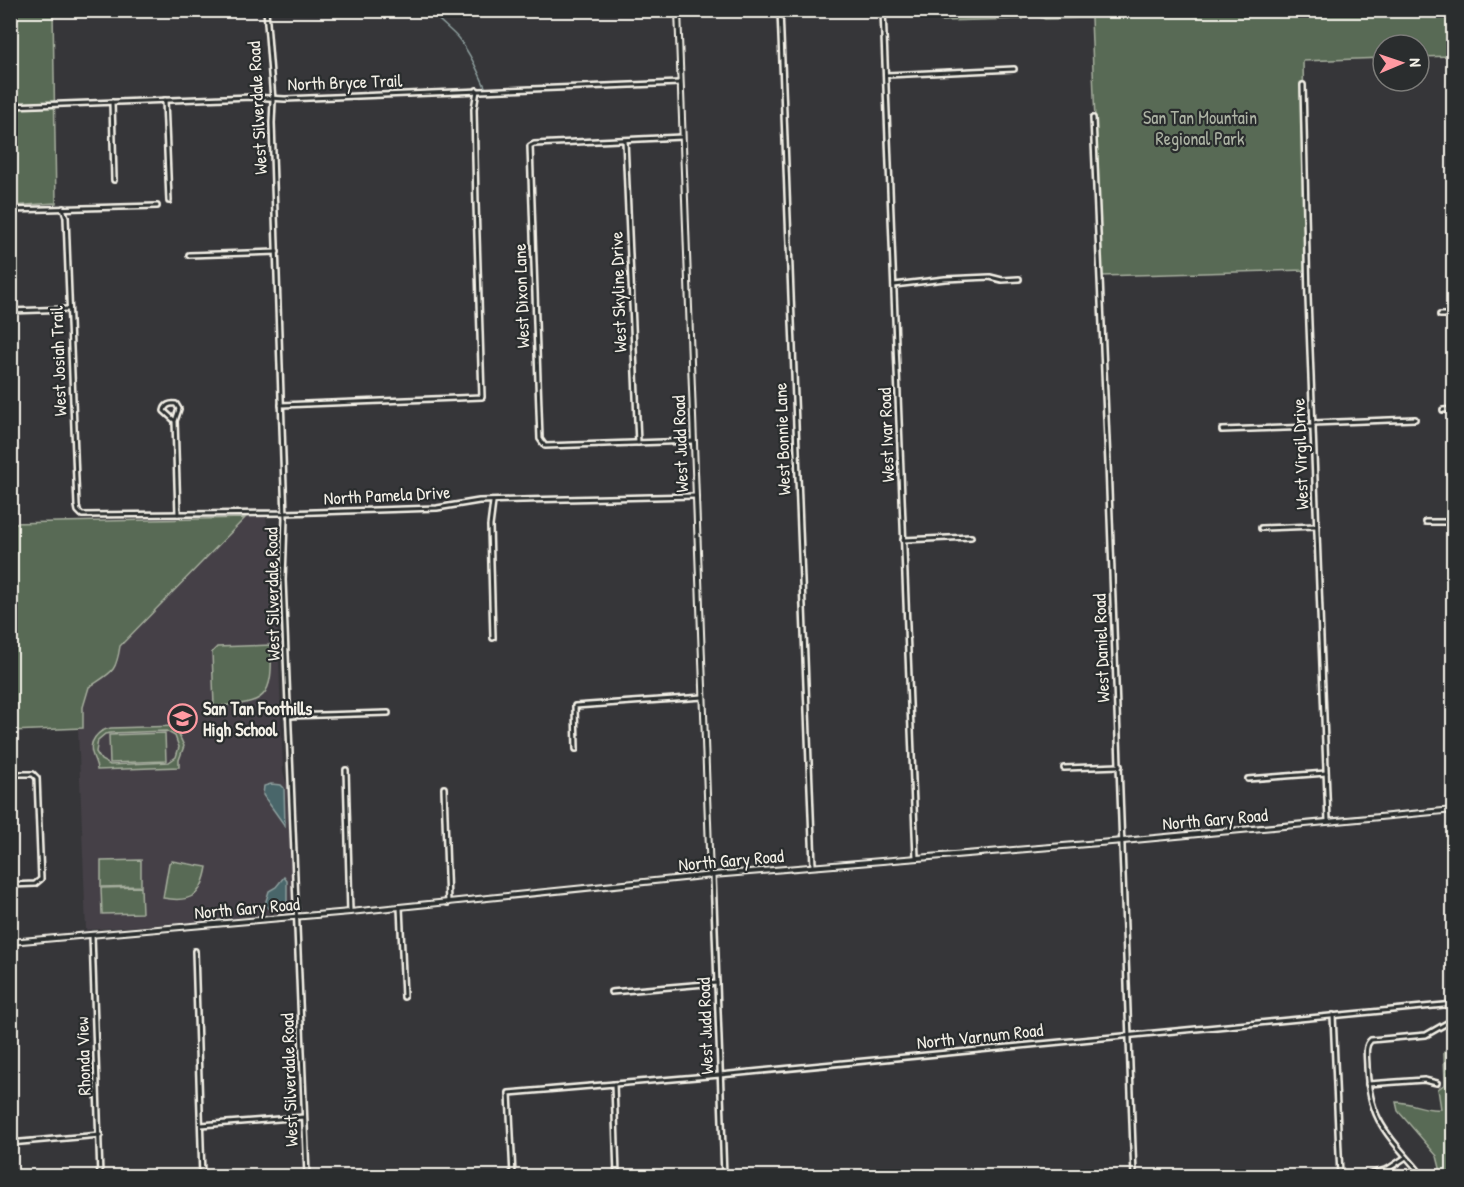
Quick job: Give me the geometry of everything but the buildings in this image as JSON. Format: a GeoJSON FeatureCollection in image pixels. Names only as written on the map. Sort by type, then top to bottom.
{"type":"FeatureCollection","features":[{"type":"Feature","properties":{"kind":"street","name":"West Silverdale Road"},"geometry":{"type":"LineString","coordinates":[[266,10],[272,98],[285,513],[283,580],[307,1176]]}},
{"type":"Feature","properties":{"kind":"street","name":"West Judd Road"},"geometry":{"type":"LineString","coordinates":[[678,10],[695,496],[724,1176]]}},
{"type":"Feature","properties":{"kind":"street","name":"West Bonnie Lane"},"geometry":{"type":"LineString","coordinates":[[780,10],[813,866]]}},
{"type":"Feature","properties":{"kind":"street","name":"West Ivar Road"},"geometry":{"type":"LineString","coordinates":[[883,10],[916,858]]}},
{"type":"Feature","properties":{"kind":"street"},"geometry":{"type":"LineString","coordinates":[[886,75],[1014,69]]}},
{"type":"Feature","properties":{"kind":"street","name":"North Bryce Trail"},"geometry":{"type":"LineString","coordinates":[[10,106],[680,83]]}},
{"type":"Feature","properties":{"kind":"street","name":"West Virgil Drive"},"geometry":{"type":"LineString","coordinates":[[1303,86],[1316,526],[1328,821]]}},
{"type":"Feature","properties":{"kind":"street"},"geometry":{"type":"LineString","coordinates":[[281,405],[482,397],[474,109],[477,90]]}},
{"type":"Feature","properties":{"kind":"street"},"geometry":{"type":"LineString","coordinates":[[165,100],[169,201]]}},
{"type":"Feature","properties":{"kind":"street"},"geometry":{"type":"LineString","coordinates":[[112,102],[114,180]]}},
{"type":"Feature","properties":{"kind":"street","name":"West Daniel Road"},"geometry":{"type":"LineString","coordinates":[[1094,118],[1134,1176]]}},
{"type":"Feature","properties":{"kind":"street"},"geometry":{"type":"LineString","coordinates":[[626,140],[682,137]]}},
{"type":"Feature","properties":{"kind":"street","name":"West Dixon Lane"},"geometry":{"type":"LineString","coordinates":[[626,140],[534,144],[531,146],[536,361],[542,444],[545,446],[638,443]]}},
{"type":"Feature","properties":{"kind":"street","name":"West Skyline Drive"},"geometry":{"type":"LineString","coordinates":[[626,140],[638,443]]}},
{"type":"Feature","properties":{"kind":"street"},"geometry":{"type":"LineString","coordinates":[[10,210],[157,206]]}},
{"type":"Feature","properties":{"kind":"street","name":"West Josiah Trail"},"geometry":{"type":"LineString","coordinates":[[63,208],[66,217],[77,506],[80,512]]}},
{"type":"Feature","properties":{"kind":"street"},"geometry":{"type":"LineString","coordinates":[[189,255],[277,252]]}},
{"type":"Feature","properties":{"kind":"street"},"geometry":{"type":"LineString","coordinates":[[894,285],[945,279],[990,277],[1002,280],[1018,279]]}},
{"type":"Feature","properties":{"kind":"street"},"geometry":{"type":"LineString","coordinates":[[10,311],[69,309]]}},
{"type":"Feature","properties":{"kind":"street"},"geometry":{"type":"LineString","coordinates":[[1440,315],[1454,315]]}},
{"type":"Feature","properties":{"kind":"street"},"geometry":{"type":"LineString","coordinates":[[175,421],[164,411],[171,404],[176,404],[179,409],[175,421],[178,514]]}},
{"type":"Feature","properties":{"kind":"street"},"geometry":{"type":"LineString","coordinates":[[1443,410],[1454,409]]}},
{"type":"Feature","properties":{"kind":"street"},"geometry":{"type":"LineString","coordinates":[[1222,430],[1415,420]]}},
{"type":"Feature","properties":{"kind":"street"},"geometry":{"type":"LineString","coordinates":[[638,443],[693,441]]}},
{"type":"Feature","properties":{"kind":"street","name":"North Pamela Drive"},"geometry":{"type":"LineString","coordinates":[[80,512],[89,515],[285,513],[437,508],[479,501],[695,496]]}},
{"type":"Feature","properties":{"kind":"street"},"geometry":{"type":"LineString","coordinates":[[493,502],[490,526],[493,638]]}},
{"type":"Feature","properties":{"kind":"street"},"geometry":{"type":"LineString","coordinates":[[1426,522],[1454,522]]}},
{"type":"Feature","properties":{"kind":"street"},"geometry":{"type":"LineString","coordinates":[[1261,528],[1316,526]]}},
{"type":"Feature","properties":{"kind":"street"},"geometry":{"type":"LineString","coordinates":[[903,540],[971,537]]}},
{"type":"Feature","properties":{"kind":"street"},"geometry":{"type":"LineString","coordinates":[[576,749],[575,706],[703,697]]}},
{"type":"Feature","properties":{"kind":"street"},"geometry":{"type":"LineString","coordinates":[[288,716],[388,713]]}},
{"type":"Feature","properties":{"kind":"street"},"geometry":{"type":"LineString","coordinates":[[1064,768],[1120,766]]}},
{"type":"Feature","properties":{"kind":"street"},"geometry":{"type":"LineString","coordinates":[[346,770],[350,912]]}},
{"type":"Feature","properties":{"kind":"street"},"geometry":{"type":"LineString","coordinates":[[1248,779],[1326,773]]}},
{"type":"Feature","properties":{"kind":"street"},"geometry":{"type":"LineString","coordinates":[[10,774],[33,774],[37,778],[41,879],[35,884],[10,885]]}},
{"type":"Feature","properties":{"kind":"street"},"geometry":{"type":"LineString","coordinates":[[444,788],[448,903]]}},
{"type":"Feature","properties":{"kind":"street","name":"North Gary Road"},"geometry":{"type":"LineString","coordinates":[[10,942],[448,903],[711,875],[1123,841],[1454,810]]}},
{"type":"Feature","properties":{"kind":"street"},"geometry":{"type":"LineString","coordinates":[[400,907],[404,997]]}},
{"type":"Feature","properties":{"kind":"street","name":"Rhonda View"},"geometry":{"type":"LineString","coordinates":[[92,935],[100,1176]]}},
{"type":"Feature","properties":{"kind":"street"},"geometry":{"type":"LineString","coordinates":[[195,951],[202,1176]]}},
{"type":"Feature","properties":{"kind":"street"},"geometry":{"type":"LineString","coordinates":[[611,992],[717,983]]}},
{"type":"Feature","properties":{"kind":"street","name":"North Varnum Road"},"geometry":{"type":"LineString","coordinates":[[513,1176],[509,1093],[720,1075],[1454,1004]]}},
{"type":"Feature","properties":{"kind":"street"},"geometry":{"type":"LineString","coordinates":[[1333,1015],[1340,1176]]}},
{"type":"Feature","properties":{"kind":"street"},"geometry":{"type":"LineString","coordinates":[[1421,1176],[1378,1120],[1368,1084],[1366,1046],[1371,1040],[1426,1035],[1454,1019]]}},
{"type":"Feature","properties":{"kind":"street"},"geometry":{"type":"LineString","coordinates":[[1368,1084],[1424,1080],[1437,1083]]}},
{"type":"Feature","properties":{"kind":"street"},"geometry":{"type":"LineString","coordinates":[[614,1084],[617,1176]]}},
{"type":"Feature","properties":{"kind":"street"},"geometry":{"type":"LineString","coordinates":[[201,1125],[304,1117]]}},
{"type":"Feature","properties":{"kind":"street"},"geometry":{"type":"LineString","coordinates":[[10,1143],[100,1135]]}},
{"type":"Feature","properties":{"kind":"street"},"geometry":{"type":"LineString","coordinates":[[1364,1176],[1388,1169],[1406,1157]]}},
{"type":"Feature","properties":{"kind":"shaded area","name":"San Tan Foothills High School"},"geometry":{"type":"Polygon","coordinates":[[[266,517],[267,525],[274,525],[283,771],[287,785],[293,912],[86,930],[78,729],[83,728],[83,707],[89,687],[109,674],[118,661],[120,646],[245,518],[266,517]]]}},
{"type":"Feature","properties":{"kind":"green space"},"geometry":{"type":"Polygon","coordinates":[[[11,11],[53,11],[56,203],[11,206],[11,11]]]}},
{"type":"Feature","properties":{"kind":"green space","name":"San Tan Mountain Regional Park"},"geometry":{"type":"Polygon","coordinates":[[[940,11],[1453,11],[1453,56],[1431,57],[1431,33],[1371,33],[1371,58],[1303,61],[1307,267],[1305,270],[1101,276],[1091,18],[1045,19],[1037,16],[1023,19],[941,21],[940,11]]]}},
{"type":"Feature","properties":{"kind":"green space"},"geometry":{"type":"Polygon","coordinates":[[[245,518],[120,646],[117,662],[112,671],[89,687],[83,707],[83,728],[11,731],[11,523],[245,518]]]}},
{"type":"Feature","properties":{"kind":"green space"},"geometry":{"type":"Polygon","coordinates":[[[271,645],[270,677],[263,695],[246,703],[214,706],[212,652],[217,647],[271,645]]]}},
{"type":"Feature","properties":{"kind":"green space"},"geometry":{"type":"Polygon","coordinates":[[[178,726],[178,733],[184,746],[179,767],[97,770],[91,746],[98,734],[111,728],[178,726]],[[166,731],[105,734],[98,740],[96,752],[101,760],[110,765],[169,762],[176,757],[179,747],[175,736],[166,731]]]}},
{"type":"Feature","properties":{"kind":"green space"},"geometry":{"type":"Polygon","coordinates":[[[165,733],[166,761],[110,763],[109,735],[165,733]]]}},
{"type":"Feature","properties":{"kind":"green space"},"geometry":{"type":"Polygon","coordinates":[[[141,860],[141,886],[101,887],[101,861],[141,860]]]}},
{"type":"Feature","properties":{"kind":"green space"},"geometry":{"type":"Polygon","coordinates":[[[172,861],[207,867],[202,885],[194,895],[181,899],[163,898],[169,863],[172,861]]]}},
{"type":"Feature","properties":{"kind":"green space"},"geometry":{"type":"Polygon","coordinates":[[[141,887],[142,913],[102,914],[101,888],[141,887]]]}},
{"type":"Feature","properties":{"kind":"green space"},"geometry":{"type":"Polygon","coordinates":[[[1453,1045],[1453,1176],[1442,1176],[1437,1156],[1398,1111],[1396,1102],[1429,1109],[1441,1109],[1438,1089],[1445,1084],[1444,1052],[1453,1045]]]}},
{"type":"Feature","properties":{"kind":"water"},"geometry":{"type":"Polygon","coordinates":[[[281,785],[284,788],[285,826],[263,795],[264,786],[281,785]]]}},
{"type":"Feature","properties":{"kind":"water"},"geometry":{"type":"Polygon","coordinates":[[[284,877],[287,881],[287,903],[281,909],[268,908],[265,904],[269,891],[276,887],[284,877]]]}},
{"type":"Feature","properties":{"kind":"waterway"},"geometry":{"type":"LineString","coordinates":[[430,10],[455,34],[473,62],[486,89]]}},
{"type":"Feature","properties":{"kind":"place","name":"San Tan Foothills High School"},"geometry":{"type":"Point","coordinates":[182,718]}}]}
